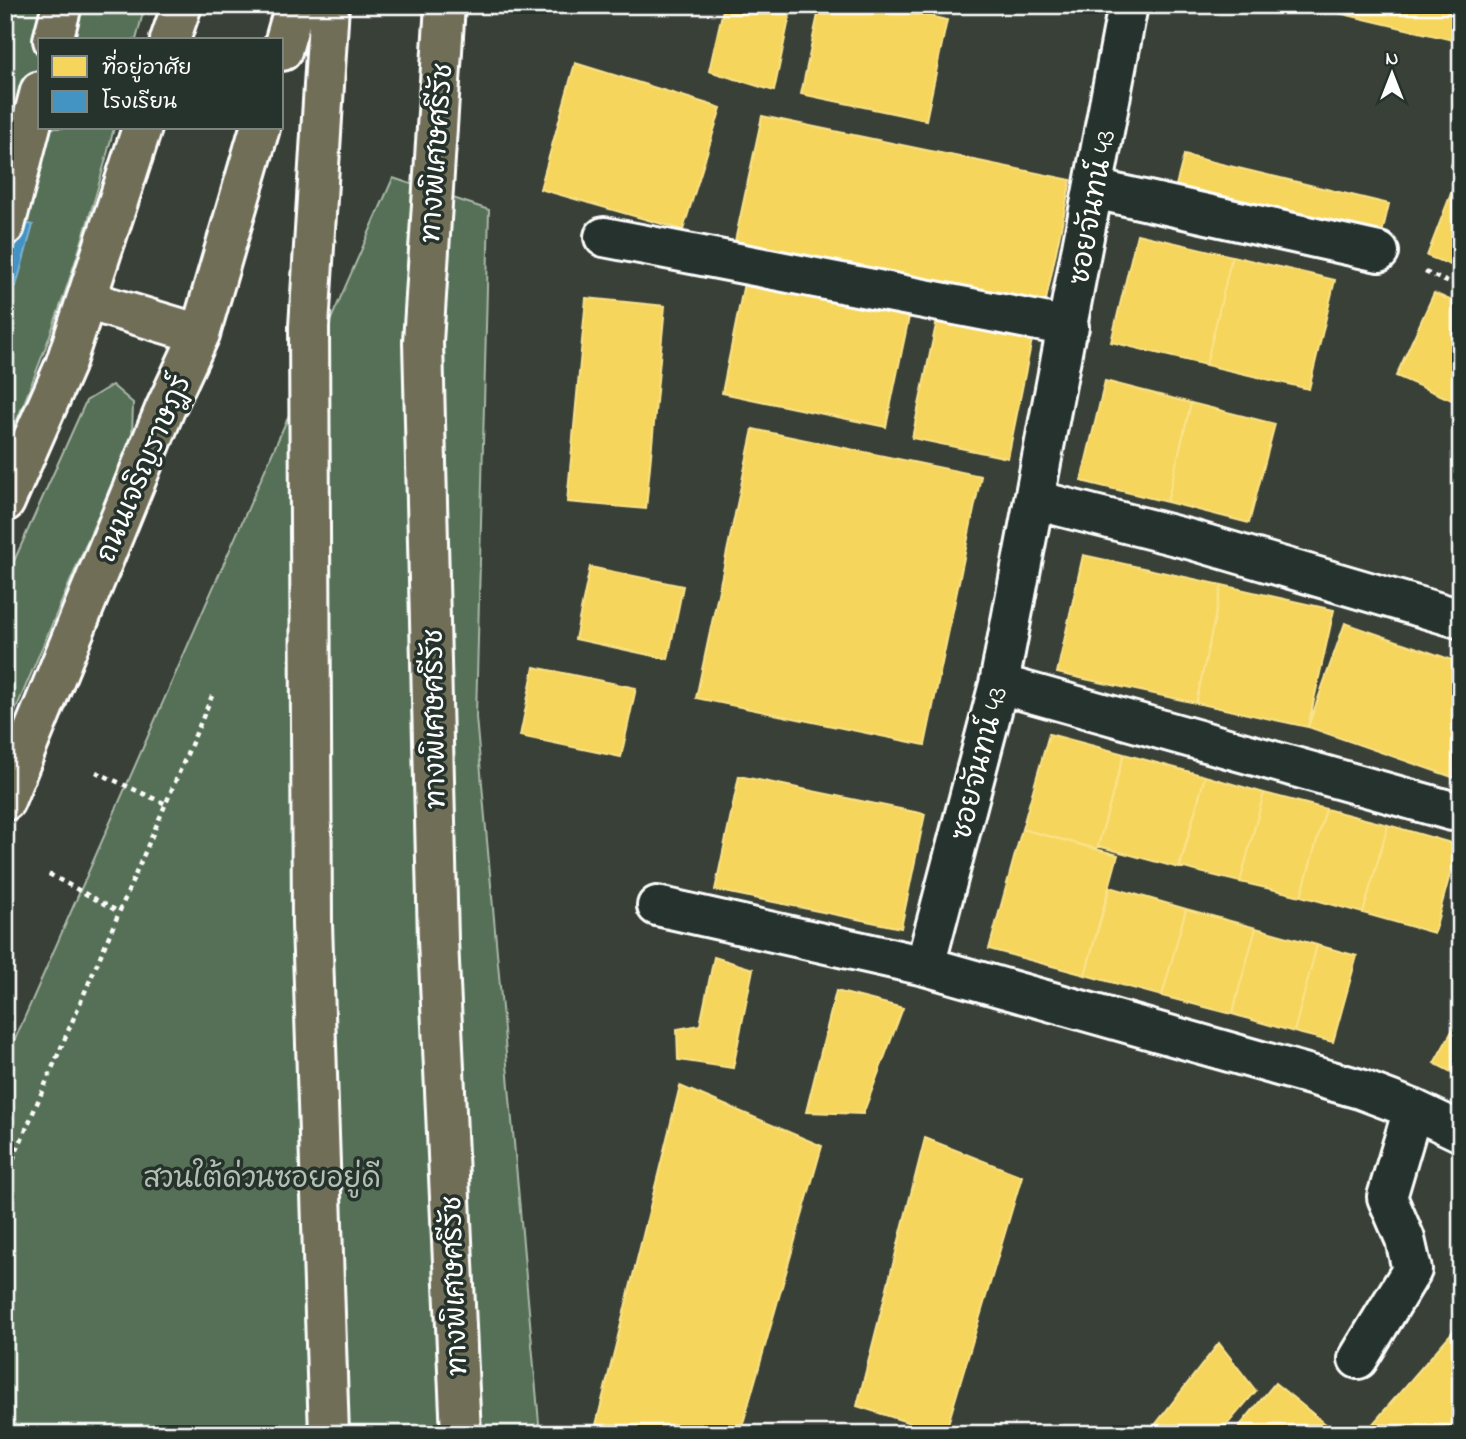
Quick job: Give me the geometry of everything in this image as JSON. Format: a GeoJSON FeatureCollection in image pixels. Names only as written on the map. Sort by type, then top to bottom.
{"type":"FeatureCollection","features":[{"type":"Feature","properties":{"kind":"main road"},"geometry":{"type":"LineString","coordinates":[[54,38],[62,5]]}},
{"type":"Feature","properties":{"kind":"main road"},"geometry":{"type":"LineString","coordinates":[[171,38],[182,5]]}},
{"type":"Feature","properties":{"kind":"main road"},"geometry":{"type":"LineString","coordinates":[[284,44],[295,5]]}},
{"type":"Feature","properties":{"kind":"main road"},"geometry":{"type":"LineString","coordinates":[[329,5],[309,327],[312,924],[329,1434]]}},
{"type":"Feature","properties":{"kind":"main road","name":"ทางพิเศษศรีรัช"},"geometry":{"type":"LineString","coordinates":[[444,5],[423,342],[438,940],[461,1434]]}},
{"type":"Feature","properties":{"kind":"main road"},"geometry":{"type":"LineString","coordinates":[[5,226],[38,99]]}},
{"type":"Feature","properties":{"kind":"main road"},"geometry":{"type":"LineString","coordinates":[[5,502],[65,365],[141,130]]}},
{"type":"Feature","properties":{"kind":"main road","name":"ถนนเจริญราษฎร์"},"geometry":{"type":"LineString","coordinates":[[5,801],[165,410],[200,334],[259,130]]}},
{"type":"Feature","properties":{"kind":"main road"},"geometry":{"type":"LineString","coordinates":[[86,300],[200,334]]}},
{"type":"Feature","properties":{"kind":"street","name":"ซอยจันทน์ 43"},"geometry":{"type":"LineString","coordinates":[[925,966],[999,684],[1069,327],[1128,5]]}},
{"type":"Feature","properties":{"kind":"street"},"geometry":{"type":"LineString","coordinates":[[1094,189],[1339,241],[1379,253]]}},
{"type":"Feature","properties":{"kind":"street"},"geometry":{"type":"LineString","coordinates":[[604,237],[1069,327]]}},
{"type":"Feature","properties":{"kind":"street"},"geometry":{"type":"LineString","coordinates":[[1035,500],[1192,540],[1461,619]]}},
{"type":"Feature","properties":{"kind":"street"},"geometry":{"type":"LineString","coordinates":[[999,684],[1452,811]]}},
{"type":"Feature","properties":{"kind":"street"},"geometry":{"type":"LineString","coordinates":[[657,906],[925,966],[1360,1089],[1413,1109],[1461,1132]]}},
{"type":"Feature","properties":{"kind":"street"},"geometry":{"type":"LineString","coordinates":[[1358,1359],[1412,1270],[1405,1239],[1387,1198],[1413,1109]]}},
{"type":"Feature","properties":{"kind":"path"},"geometry":{"type":"LineString","coordinates":[[5,1178],[212,695]]}},
{"type":"Feature","properties":{"kind":"path"},"geometry":{"type":"LineString","coordinates":[[96,772],[166,804]]}},
{"type":"Feature","properties":{"kind":"path"},"geometry":{"type":"LineString","coordinates":[[49,874],[119,912]]}},
{"type":"Feature","properties":{"kind":"green space"},"geometry":{"type":"Polygon","coordinates":[[[12,5],[145,5],[137,38],[38,38],[38,130],[113,130],[66,290],[5,449],[5,30],[12,5]]]}},
{"type":"Feature","properties":{"kind":"green space","name":"สวนใต้ด่วนซอยอยู่ดี"},"geometry":{"type":"Polygon","coordinates":[[[393,178],[489,210],[476,717],[540,1434],[5,1434],[5,1062],[393,178]]]}},
{"type":"Feature","properties":{"kind":"green space"},"geometry":{"type":"Polygon","coordinates":[[[112,385],[133,403],[132,436],[5,735],[5,581],[86,401],[112,385]]]}},
{"type":"Feature","properties":{"kind":"building: ที่อยู่อาศัย"},"geometry":{"type":"Polygon","coordinates":[[[724,5],[792,5],[774,91],[709,71],[724,5]]]}},
{"type":"Feature","properties":{"kind":"building: ที่อยู่อาศัย"},"geometry":{"type":"Polygon","coordinates":[[[820,5],[878,5],[947,20],[926,120],[801,94],[820,5]]]}},
{"type":"Feature","properties":{"kind":"building: ที่อยู่อาศัย"},"geometry":{"type":"Polygon","coordinates":[[[1305,5],[1461,5],[1461,42],[1305,5]]]}},
{"type":"Feature","properties":{"kind":"building: ที่อยู่อาศัย"},"geometry":{"type":"Polygon","coordinates":[[[575,63],[721,108],[683,230],[540,189],[575,63]]]}},
{"type":"Feature","properties":{"kind":"building: ที่อยู่อาศัย"},"geometry":{"type":"Polygon","coordinates":[[[762,116],[1071,180],[1045,305],[735,241],[762,116]]]}},
{"type":"Feature","properties":{"kind":"building: ที่อยู่อาศัย"},"geometry":{"type":"Polygon","coordinates":[[[1461,135],[1461,170],[1451,166],[1461,135]]]}},
{"type":"Feature","properties":{"kind":"building: ที่อยู่อาศัย"},"geometry":{"type":"Polygon","coordinates":[[[1184,155],[1389,204],[1379,246],[1173,197],[1184,155]]]}},
{"type":"Feature","properties":{"kind":"building: ที่อยู่อาศัย"},"geometry":{"type":"Polygon","coordinates":[[[1457,178],[1461,179],[1461,269],[1427,256],[1457,178]]]}},
{"type":"Feature","properties":{"kind":"building: ที่อยู่อาศัย"},"geometry":{"type":"Polygon","coordinates":[[[1137,234],[1232,256],[1206,365],[1111,342],[1137,234]]]}},
{"type":"Feature","properties":{"kind":"building: ที่อยู่อาศัย"},"geometry":{"type":"Polygon","coordinates":[[[1232,256],[1335,280],[1309,389],[1206,365],[1232,256]]]}},
{"type":"Feature","properties":{"kind":"building: ที่อยู่อาศัย"},"geometry":{"type":"Polygon","coordinates":[[[744,283],[909,317],[886,427],[722,393],[744,283]]]}},
{"type":"Feature","properties":{"kind":"building: ที่อยู่อาศัย"},"geometry":{"type":"Polygon","coordinates":[[[1434,293],[1461,305],[1461,404],[1396,376],[1434,293]]]}},
{"type":"Feature","properties":{"kind":"building: ที่อยู่อาศัย"},"geometry":{"type":"Polygon","coordinates":[[[586,298],[665,306],[646,509],[567,502],[586,298]]]}},
{"type":"Feature","properties":{"kind":"building: ที่อยู่อาศัย"},"geometry":{"type":"Polygon","coordinates":[[[940,306],[1035,325],[1008,458],[912,438],[940,306]]]}},
{"type":"Feature","properties":{"kind":"building: ที่อยู่อาศัย"},"geometry":{"type":"Polygon","coordinates":[[[1105,381],[1191,403],[1167,502],[1081,481],[1105,381]]]}},
{"type":"Feature","properties":{"kind":"building: ที่อยู่อาศัย"},"geometry":{"type":"Polygon","coordinates":[[[1191,403],[1275,424],[1249,523],[1167,502],[1191,403]]]}},
{"type":"Feature","properties":{"kind":"building: ที่อยู่อาศัย"},"geometry":{"type":"Polygon","coordinates":[[[753,429],[981,476],[925,745],[696,698],[753,429]]]}},
{"type":"Feature","properties":{"kind":"building: ที่อยู่อาศัย"},"geometry":{"type":"Polygon","coordinates":[[[1083,555],[1222,585],[1196,703],[1057,673],[1083,555]]]}},
{"type":"Feature","properties":{"kind":"building: ที่อยู่อาศัย"},"geometry":{"type":"Polygon","coordinates":[[[590,567],[683,586],[668,659],[575,639],[590,567]]]}},
{"type":"Feature","properties":{"kind":"building: ที่อยู่อาศัย"},"geometry":{"type":"Polygon","coordinates":[[[1222,585],[1334,610],[1308,727],[1196,703],[1222,585]]]}},
{"type":"Feature","properties":{"kind":"building: ที่อยู่อาศัย"},"geometry":{"type":"Polygon","coordinates":[[[1345,623],[1461,663],[1461,780],[1308,727],[1345,623]]]}},
{"type":"Feature","properties":{"kind":"building: ที่อยู่อาศัย"},"geometry":{"type":"Polygon","coordinates":[[[534,667],[636,688],[621,757],[520,736],[534,667]]]}},
{"type":"Feature","properties":{"kind":"building: ที่อยู่อาศัย"},"geometry":{"type":"Polygon","coordinates":[[[1049,734],[1124,754],[1097,849],[1022,829],[1049,734]]]}},
{"type":"Feature","properties":{"kind":"building: ที่อยู่อาศัย"},"geometry":{"type":"Polygon","coordinates":[[[1124,754],[1205,776],[1179,868],[1098,846],[1124,754]]]}},
{"type":"Feature","properties":{"kind":"building: ที่อยู่อาศัย"},"geometry":{"type":"Polygon","coordinates":[[[739,776],[925,814],[901,928],[715,890],[739,776]]]}},
{"type":"Feature","properties":{"kind":"building: ที่อยู่อาศัย"},"geometry":{"type":"Polygon","coordinates":[[[1205,776],[1264,793],[1240,882],[1180,867],[1205,776]]]}},
{"type":"Feature","properties":{"kind":"building: ที่อยู่อาศัย"},"geometry":{"type":"Polygon","coordinates":[[[1264,793],[1326,809],[1301,896],[1240,882],[1264,793]]]}},
{"type":"Feature","properties":{"kind":"building: ที่อยู่อาศัย"},"geometry":{"type":"Polygon","coordinates":[[[1326,809],[1388,825],[1363,913],[1301,896],[1326,809]]]}},
{"type":"Feature","properties":{"kind":"building: ที่อยู่อาศัย"},"geometry":{"type":"Polygon","coordinates":[[[1388,825],[1458,845],[1434,933],[1363,913],[1388,825]]]}},
{"type":"Feature","properties":{"kind":"building: ที่อยู่อาศัย"},"geometry":{"type":"Polygon","coordinates":[[[1022,829],[1118,855],[1085,975],[989,949],[1022,829]]]}},
{"type":"Feature","properties":{"kind":"building: ที่อยู่อาศัย"},"geometry":{"type":"Polygon","coordinates":[[[1110,887],[1186,909],[1162,996],[1085,975],[1110,887]]]}},
{"type":"Feature","properties":{"kind":"building: ที่อยู่อาศัย"},"geometry":{"type":"Polygon","coordinates":[[[1186,909],[1256,928],[1232,1014],[1162,996],[1186,909]]]}},
{"type":"Feature","properties":{"kind":"building: ที่อยู่อาศัย"},"geometry":{"type":"Polygon","coordinates":[[[1256,928],[1317,945],[1294,1032],[1232,1014],[1256,928]]]}},
{"type":"Feature","properties":{"kind":"building: ที่อยู่อาศัย"},"geometry":{"type":"Polygon","coordinates":[[[1317,945],[1357,956],[1333,1042],[1294,1032],[1317,945]]]}},
{"type":"Feature","properties":{"kind":"building: ที่อยู่อาศัย"},"geometry":{"type":"Polygon","coordinates":[[[714,957],[753,969],[733,1068],[678,1060],[677,1029],[700,1025],[714,957]]]}},
{"type":"Feature","properties":{"kind":"building: ที่อยู่อาศัย"},"geometry":{"type":"Polygon","coordinates":[[[836,991],[903,1008],[863,1114],[806,1112],[836,991]]]}},
{"type":"Feature","properties":{"kind":"building: ที่อยู่อาศัย"},"geometry":{"type":"Polygon","coordinates":[[[1461,1015],[1461,1077],[1434,1063],[1461,1015]]]}},
{"type":"Feature","properties":{"kind":"building: ที่อยู่อาศัย"},"geometry":{"type":"Polygon","coordinates":[[[680,1086],[822,1146],[740,1434],[608,1434],[595,1429],[680,1086]]]}},
{"type":"Feature","properties":{"kind":"building: ที่อยู่อาศัย"},"geometry":{"type":"Polygon","coordinates":[[[925,1138],[1022,1176],[945,1434],[857,1406],[925,1138]]]}},
{"type":"Feature","properties":{"kind":"building: ที่อยู่อาศัย"},"geometry":{"type":"Polygon","coordinates":[[[1461,1322],[1461,1434],[1375,1434],[1370,1427],[1461,1322]]]}},
{"type":"Feature","properties":{"kind":"building: ที่อยู่อาศัย"},"geometry":{"type":"Polygon","coordinates":[[[1219,1343],[1256,1391],[1219,1434],[1148,1434],[1219,1343]]]}},
{"type":"Feature","properties":{"kind":"building: ที่อยู่อาศัย"},"geometry":{"type":"Polygon","coordinates":[[[1275,1383],[1338,1434],[1233,1434],[1275,1383]]]}},
{"type":"Feature","properties":{"kind":"building: โรงเรียน"},"geometry":{"type":"Polygon","coordinates":[[[5,218],[33,225],[16,286],[5,283],[5,218]]]}}]}
